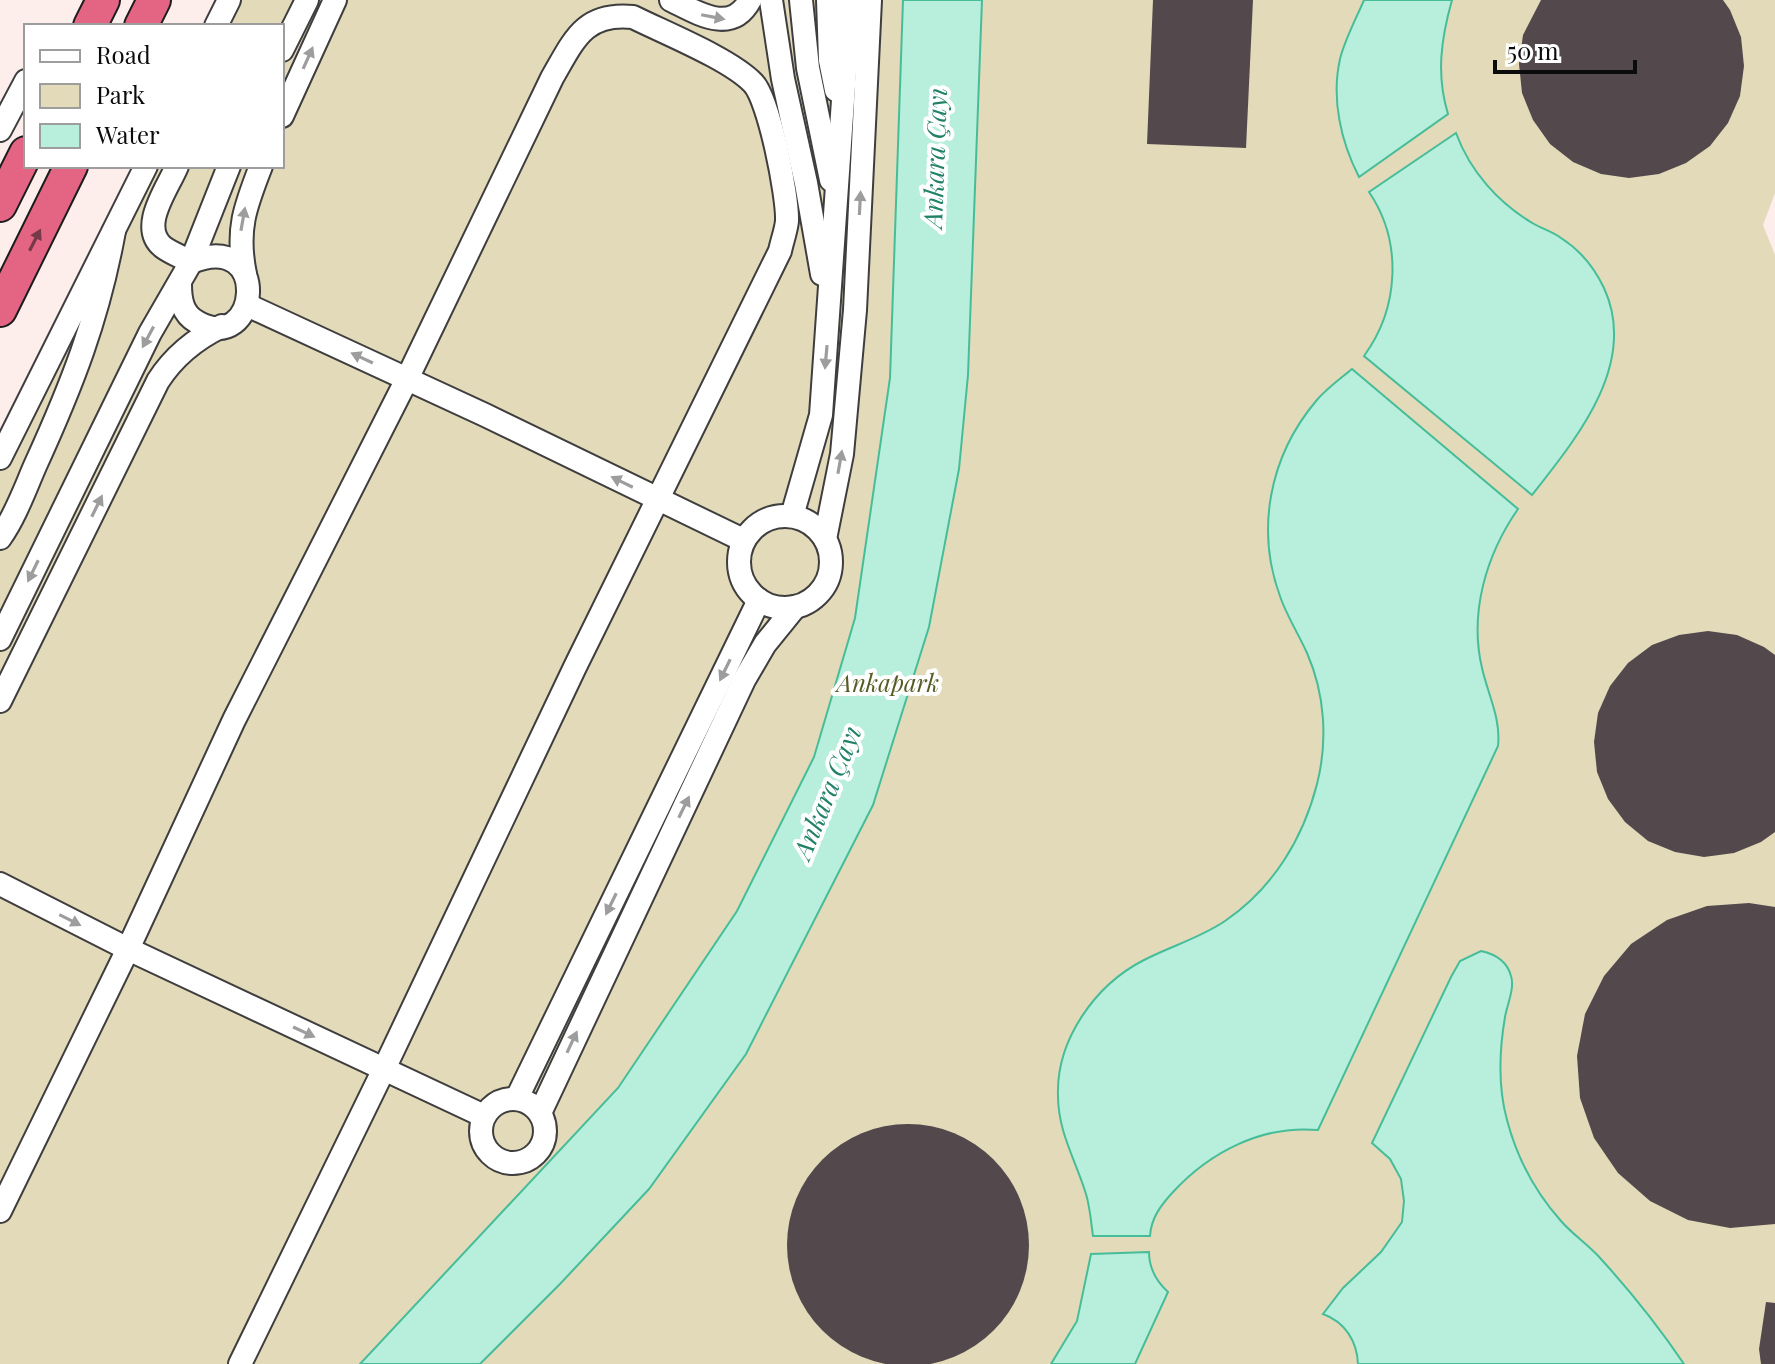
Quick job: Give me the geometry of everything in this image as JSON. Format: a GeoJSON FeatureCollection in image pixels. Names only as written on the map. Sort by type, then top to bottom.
{"type":"FeatureCollection","features":[{"type":"Feature","properties":{"kind":"highway"},"geometry":{"type":"LineString","coordinates":[[91,24],[103,0]]}},
{"type":"Feature","properties":{"kind":"highway"},"geometry":{"type":"LineString","coordinates":[[142,24],[154,0]]}},
{"type":"Feature","properties":{"kind":"highway"},"geometry":{"type":"LineString","coordinates":[[0,205],[24,157]]}},
{"type":"Feature","properties":{"kind":"highway"},"geometry":{"type":"LineString","coordinates":[[0,310],[70,168]]}},
{"type":"Feature","properties":{"kind":"lane"},"geometry":{"type":"LineString","coordinates":[[217,24],[229,0]]}},
{"type":"Feature","properties":{"kind":"lane"},"geometry":{"type":"LineString","coordinates":[[232,24],[238,0]]}},
{"type":"Feature","properties":{"kind":"lane"},"geometry":{"type":"LineString","coordinates":[[284,46],[307,0]]}},
{"type":"Feature","properties":{"kind":"lane"},"geometry":{"type":"LineString","coordinates":[[284,112],[335,0]]}},
{"type":"Feature","properties":{"kind":"lane"},"geometry":{"type":"LineString","coordinates":[[671,0],[705,17],[721,20],[740,14],[750,0]]}},
{"type":"Feature","properties":{"kind":"lane"},"geometry":{"type":"LineString","coordinates":[[771,0],[783,79],[829,311]]}},
{"type":"Feature","properties":{"kind":"lane"},"geometry":{"type":"LineString","coordinates":[[786,0],[795,72],[832,260]]}},
{"type":"Feature","properties":{"kind":"lane"},"geometry":{"type":"LineString","coordinates":[[801,0],[808,68],[836,202]]}},
{"type":"Feature","properties":{"kind":"lane"},"geometry":{"type":"LineString","coordinates":[[814,0],[819,65],[840,164]]}},
{"type":"Feature","properties":{"kind":"lane"},"geometry":{"type":"LineString","coordinates":[[828,0],[830,60],[841,124]]}},
{"type":"Feature","properties":{"kind":"lane"},"geometry":{"type":"LineString","coordinates":[[792,516],[821,415],[850,0]]}},
{"type":"Feature","properties":{"kind":"lane"},"geometry":{"type":"LineString","coordinates":[[825,539],[842,454],[855,310],[870,0]]}},
{"type":"Feature","properties":{"kind":"lane"},"geometry":{"type":"LineString","coordinates":[[0,1211],[128,949],[234,720],[407,379],[565,55],[581,32],[597,19],[615,15],[633,17],[737,69],[763,96],[782,181],[787,221],[780,251],[240,1364]]}},
{"type":"Feature","properties":{"kind":"lane"},"geometry":{"type":"LineString","coordinates":[[0,130],[24,85]]}},
{"type":"Feature","properties":{"kind":"lane"},"geometry":{"type":"LineString","coordinates":[[0,458],[145,168]]}},
{"type":"Feature","properties":{"kind":"lane"},"geometry":{"type":"LineString","coordinates":[[176,168],[152,222],[160,245],[191,262],[208,256],[218,257],[238,266],[245,274]]}},
{"type":"Feature","properties":{"kind":"lane"},"geometry":{"type":"LineString","coordinates":[[0,639],[136,359],[191,262],[228,168]]}},
{"type":"Feature","properties":{"kind":"lane"},"geometry":{"type":"LineString","coordinates":[[0,701],[158,381],[185,349],[241,315],[247,305],[249,284],[239,247],[244,209],[260,168]]}},
{"type":"Feature","properties":{"kind":"lane"},"geometry":{"type":"LineString","coordinates":[[1,543],[82,359],[104,289],[114,231]]}},
{"type":"Feature","properties":{"kind":"lane"},"geometry":{"type":"LineString","coordinates":[[180,284],[180,299],[191,318],[200,324],[222,326]]}},
{"type":"Feature","properties":{"kind":"lane"},"geometry":{"type":"LineString","coordinates":[[247,305],[743,540]]}},
{"type":"Feature","properties":{"kind":"lane"},"geometry":{"type":"LineString","coordinates":[[792,516],[812,524],[825,539],[831,564],[828,579],[809,602],[779,608],[759,600],[743,582],[738,568],[743,540],[755,526],[768,518],[792,516]]}},
{"type":"Feature","properties":{"kind":"lane"},"geometry":{"type":"LineString","coordinates":[[517,1098],[759,600]]}},
{"type":"Feature","properties":{"kind":"lane"},"geometry":{"type":"LineString","coordinates":[[540,1113],[744,680],[765,644],[795,607]]}},
{"type":"Feature","properties":{"kind":"lane"},"geometry":{"type":"LineString","coordinates":[[0,884],[128,949],[484,1116]]}},
{"type":"Feature","properties":{"kind":"lane"},"geometry":{"type":"LineString","coordinates":[[517,1098],[540,1113],[545,1129],[539,1149],[522,1162],[511,1163],[491,1156],[480,1137],[484,1116],[498,1101],[517,1098]]}},
{"type":"Feature","properties":{"kind":"green space","name":"Ankapark"},"geometry":{"type":"Polygon","coordinates":[[[223,0],[1775,0],[1775,193],[1763,225],[1775,255],[1775,1364],[0,1364],[0,444],[139,168],[284,168],[284,24],[211,24],[223,0]]]}},
{"type":"Feature","properties":{"kind":"water","name":"Ankara Çayı"},"geometry":{"type":"Polygon","coordinates":[[[903,0],[982,0],[968,375],[959,469],[929,627],[873,805],[746,1054],[649,1189],[480,1364],[360,1364],[618,1088],[737,911],[814,757],[855,618],[890,378],[903,0]]]}},
{"type":"Feature","properties":{"kind":"water"},"geometry":{"type":"Polygon","coordinates":[[[1364,0],[1452,0],[1441,57],[1442,85],[1448,114],[1359,177],[1339,120],[1337,74],[1342,52],[1364,0]]]}},
{"type":"Feature","properties":{"kind":"water"},"geometry":{"type":"Polygon","coordinates":[[[1456,133],[1477,173],[1497,196],[1521,216],[1568,243],[1586,260],[1604,288],[1613,316],[1614,345],[1598,399],[1567,450],[1532,495],[1364,356],[1384,317],[1392,275],[1392,253],[1387,232],[1369,192],[1456,133]]]}},
{"type":"Feature","properties":{"kind":"water"},"geometry":{"type":"Polygon","coordinates":[[[1352,369],[1518,509],[1489,565],[1479,606],[1479,647],[1496,716],[1498,746],[1318,1130],[1277,1132],[1220,1153],[1169,1197],[1155,1218],[1150,1236],[1093,1236],[1087,1199],[1064,1134],[1059,1109],[1059,1075],[1071,1035],[1095,999],[1126,971],[1215,927],[1258,893],[1272,878],[1294,843],[1317,784],[1323,751],[1321,701],[1313,669],[1284,606],[1273,573],[1268,521],[1277,470],[1287,446],[1316,401],[1352,369]]]}},
{"type":"Feature","properties":{"kind":"water"},"geometry":{"type":"Polygon","coordinates":[[[1481,951],[1503,962],[1512,981],[1500,1069],[1504,1108],[1522,1161],[1552,1210],[1623,1284],[1684,1364],[1358,1364],[1348,1333],[1338,1322],[1323,1314],[1343,1288],[1381,1252],[1402,1222],[1404,1201],[1401,1179],[1390,1159],[1372,1143],[1460,961],[1481,951]]]}},
{"type":"Feature","properties":{"kind":"water"},"geometry":{"type":"Polygon","coordinates":[[[1149,1252],[1154,1274],[1168,1292],[1135,1364],[1051,1364],[1077,1321],[1091,1254],[1149,1252]]]}},
{"type":"Feature","properties":{"kind":"building"},"geometry":{"type":"Polygon","coordinates":[[[1153,0],[1253,0],[1246,148],[1147,144],[1153,0]]]}},
{"type":"Feature","properties":{"kind":"building"},"geometry":{"type":"Polygon","coordinates":[[[1541,0],[1723,0],[1741,37],[1744,66],[1740,96],[1728,123],[1710,146],[1686,163],[1659,174],[1629,178],[1601,174],[1573,162],[1550,144],[1533,120],[1522,93],[1519,64],[1523,35],[1541,0]]]}},
{"type":"Feature","properties":{"kind":"building"},"geometry":{"type":"Polygon","coordinates":[[[1708,631],[1737,635],[1775,655],[1775,832],[1761,842],[1734,853],[1704,857],[1675,852],[1648,841],[1625,822],[1608,799],[1597,772],[1594,742],[1598,713],[1610,686],[1628,663],[1652,645],[1679,635],[1708,631]]]}},
{"type":"Feature","properties":{"kind":"building"},"geometry":{"type":"Polygon","coordinates":[[[1749,903],[1775,907],[1775,1224],[1730,1228],[1688,1220],[1650,1201],[1618,1173],[1594,1138],[1580,1098],[1577,1056],[1585,1014],[1604,976],[1631,944],[1667,920],[1707,906],[1749,903]]]}},
{"type":"Feature","properties":{"kind":"building"},"geometry":{"type":"Polygon","coordinates":[[[908,1124],[932,1127],[954,1133],[975,1145],[1008,1178],[1020,1199],[1029,1245],[1026,1269],[1020,1291],[1008,1312],[975,1345],[954,1357],[932,1363],[884,1363],[862,1357],[841,1345],[808,1312],[796,1291],[790,1269],[787,1245],[790,1221],[796,1199],[808,1178],[841,1145],[862,1133],[884,1127],[908,1124]]]}},
{"type":"Feature","properties":{"kind":"building"},"geometry":{"type":"Polygon","coordinates":[[[1766,1302],[1775,1303],[1775,1364],[1761,1364],[1759,1349],[1766,1302]]]}}]}
